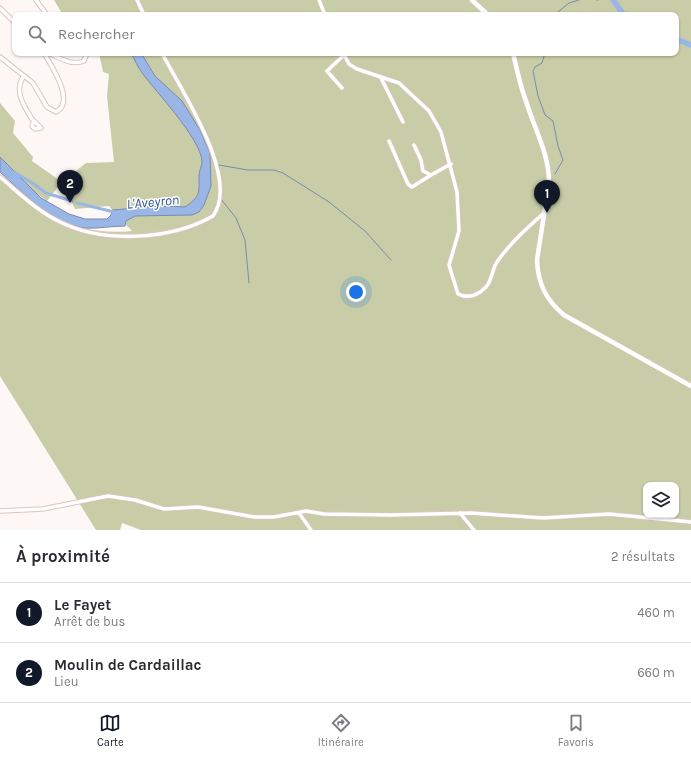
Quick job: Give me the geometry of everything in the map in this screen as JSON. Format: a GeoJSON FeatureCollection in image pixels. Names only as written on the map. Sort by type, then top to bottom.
{"type":"FeatureCollection","features":[{"type":"Feature","properties":{"kind":"street"},"geometry":{"type":"LineString","coordinates":[[36,0],[45,12]]}},
{"type":"Feature","properties":{"kind":"street"},"geometry":{"type":"LineString","coordinates":[[137,0],[143,12]]}},
{"type":"Feature","properties":{"kind":"street"},"geometry":{"type":"LineString","coordinates":[[319,0],[324,12]]}},
{"type":"Feature","properties":{"kind":"street"},"geometry":{"type":"LineString","coordinates":[[472,0],[485,12]]}},
{"type":"Feature","properties":{"kind":"street"},"geometry":{"type":"LineString","coordinates":[[0,8],[12,20]]}},
{"type":"Feature","properties":{"kind":"street"},"geometry":{"type":"LineString","coordinates":[[0,57],[23,77],[33,83],[47,107],[56,112],[60,110],[62,105],[60,80],[46,56]]}},
{"type":"Feature","properties":{"kind":"street"},"geometry":{"type":"LineString","coordinates":[[55,56],[68,62],[77,64],[84,61],[86,56]]}},
{"type":"Feature","properties":{"kind":"street"},"geometry":{"type":"LineString","coordinates":[[0,177],[41,211],[58,222],[84,231],[108,235],[163,234],[182,230],[213,216],[218,205],[220,192],[214,155],[184,92],[164,56]]}},
{"type":"Feature","properties":{"kind":"street"},"geometry":{"type":"LineString","coordinates":[[342,56],[327,71],[342,88]]}},
{"type":"Feature","properties":{"kind":"street"},"geometry":{"type":"LineString","coordinates":[[345,56],[349,64],[357,69],[399,83],[429,111],[442,132],[457,192],[460,231],[449,265],[458,294],[463,296],[474,296],[486,287],[496,263],[514,239],[544,213]]}},
{"type":"Feature","properties":{"kind":"street"},"geometry":{"type":"LineString","coordinates":[[514,56],[526,101],[548,161],[549,182],[537,260],[543,290],[555,307],[574,322],[631,351],[691,386]]}},
{"type":"Feature","properties":{"kind":"street"},"geometry":{"type":"LineString","coordinates":[[23,77],[19,86],[20,99],[34,121]]}},
{"type":"Feature","properties":{"kind":"street"},"geometry":{"type":"LineString","coordinates":[[381,78],[403,122]]}},
{"type":"Feature","properties":{"kind":"street"},"geometry":{"type":"LineString","coordinates":[[389,141],[408,184],[412,187],[451,164]]}},
{"type":"Feature","properties":{"kind":"street"},"geometry":{"type":"LineString","coordinates":[[414,145],[421,160],[423,171],[430,175]]}},
{"type":"Feature","properties":{"kind":"street"},"geometry":{"type":"LineString","coordinates":[[0,511],[43,509],[108,496],[135,500],[164,509],[198,507],[254,517],[274,517],[300,513],[391,515],[460,513],[543,518],[609,514],[691,522]]}},
{"type":"Feature","properties":{"kind":"street"},"geometry":{"type":"LineString","coordinates":[[300,513],[311,530]]}},
{"type":"Feature","properties":{"kind":"street"},"geometry":{"type":"LineString","coordinates":[[460,513],[474,530]]}},
{"type":"Feature","properties":{"kind":"green space"},"geometry":{"type":"Polygon","coordinates":[[[54,0],[691,0],[691,530],[141,530],[122,523],[120,530],[96,530],[0,376],[0,174],[44,210],[59,219],[92,230],[111,232],[132,231],[109,206],[75,209],[62,182],[86,163],[114,162],[107,96],[109,74],[103,72],[100,56],[679,56],[679,12],[61,12],[54,0]]]}},
{"type":"Feature","properties":{"kind":"green space"},"geometry":{"type":"Polygon","coordinates":[[[0,103],[15,121],[13,133],[33,157],[32,161],[62,182],[47,201],[29,188],[0,157],[0,103]]]}},
{"type":"Feature","properties":{"kind":"water"},"geometry":{"type":"Polygon","coordinates":[[[132,56],[143,56],[155,76],[182,101],[200,130],[210,153],[211,186],[204,205],[199,212],[192,215],[135,216],[126,221],[125,226],[84,228],[72,225],[49,214],[28,198],[0,172],[0,157],[41,198],[69,214],[85,219],[107,219],[111,215],[112,210],[175,206],[185,207],[194,200],[198,194],[199,174],[202,165],[199,151],[186,128],[138,67],[132,56]]]}},
{"type":"Feature","properties":{"kind":"waterway"},"geometry":{"type":"LineString","coordinates":[[558,12],[569,3],[579,0]]}},
{"type":"Feature","properties":{"kind":"waterway","name":"L'Aveyron"},"geometry":{"type":"LineString","coordinates":[[613,0],[622,12]]}},
{"type":"Feature","properties":{"kind":"waterway","name":"L'Aveyron"},"geometry":{"type":"LineString","coordinates":[[679,40],[691,45]]}},
{"type":"Feature","properties":{"kind":"waterway"},"geometry":{"type":"LineString","coordinates":[[544,56],[542,63],[535,67],[533,71],[538,96],[545,115],[553,121],[558,146],[563,160],[555,174]]}},
{"type":"Feature","properties":{"kind":"waterway"},"geometry":{"type":"LineString","coordinates":[[220,176],[219,165],[248,170],[274,170],[283,173],[329,202],[365,231],[391,260]]}},
{"type":"Feature","properties":{"kind":"waterway"},"geometry":{"type":"LineString","coordinates":[[14,172],[46,193],[72,201]]}},
{"type":"Feature","properties":{"kind":"waterway"},"geometry":{"type":"LineString","coordinates":[[221,199],[236,218],[245,240],[249,283]]}},
{"type":"Feature","properties":{"kind":"waterway"},"geometry":{"type":"LineString","coordinates":[[77,203],[114,212]]}},
{"type":"Feature","properties":{"kind":"place","name":"Moulin de Cardaillac"},"geometry":{"type":"Point","coordinates":[70,203]}},
{"type":"Feature","properties":{"kind":"place","name":"Le Fayet"},"geometry":{"type":"Point","coordinates":[547,213]}}]}
